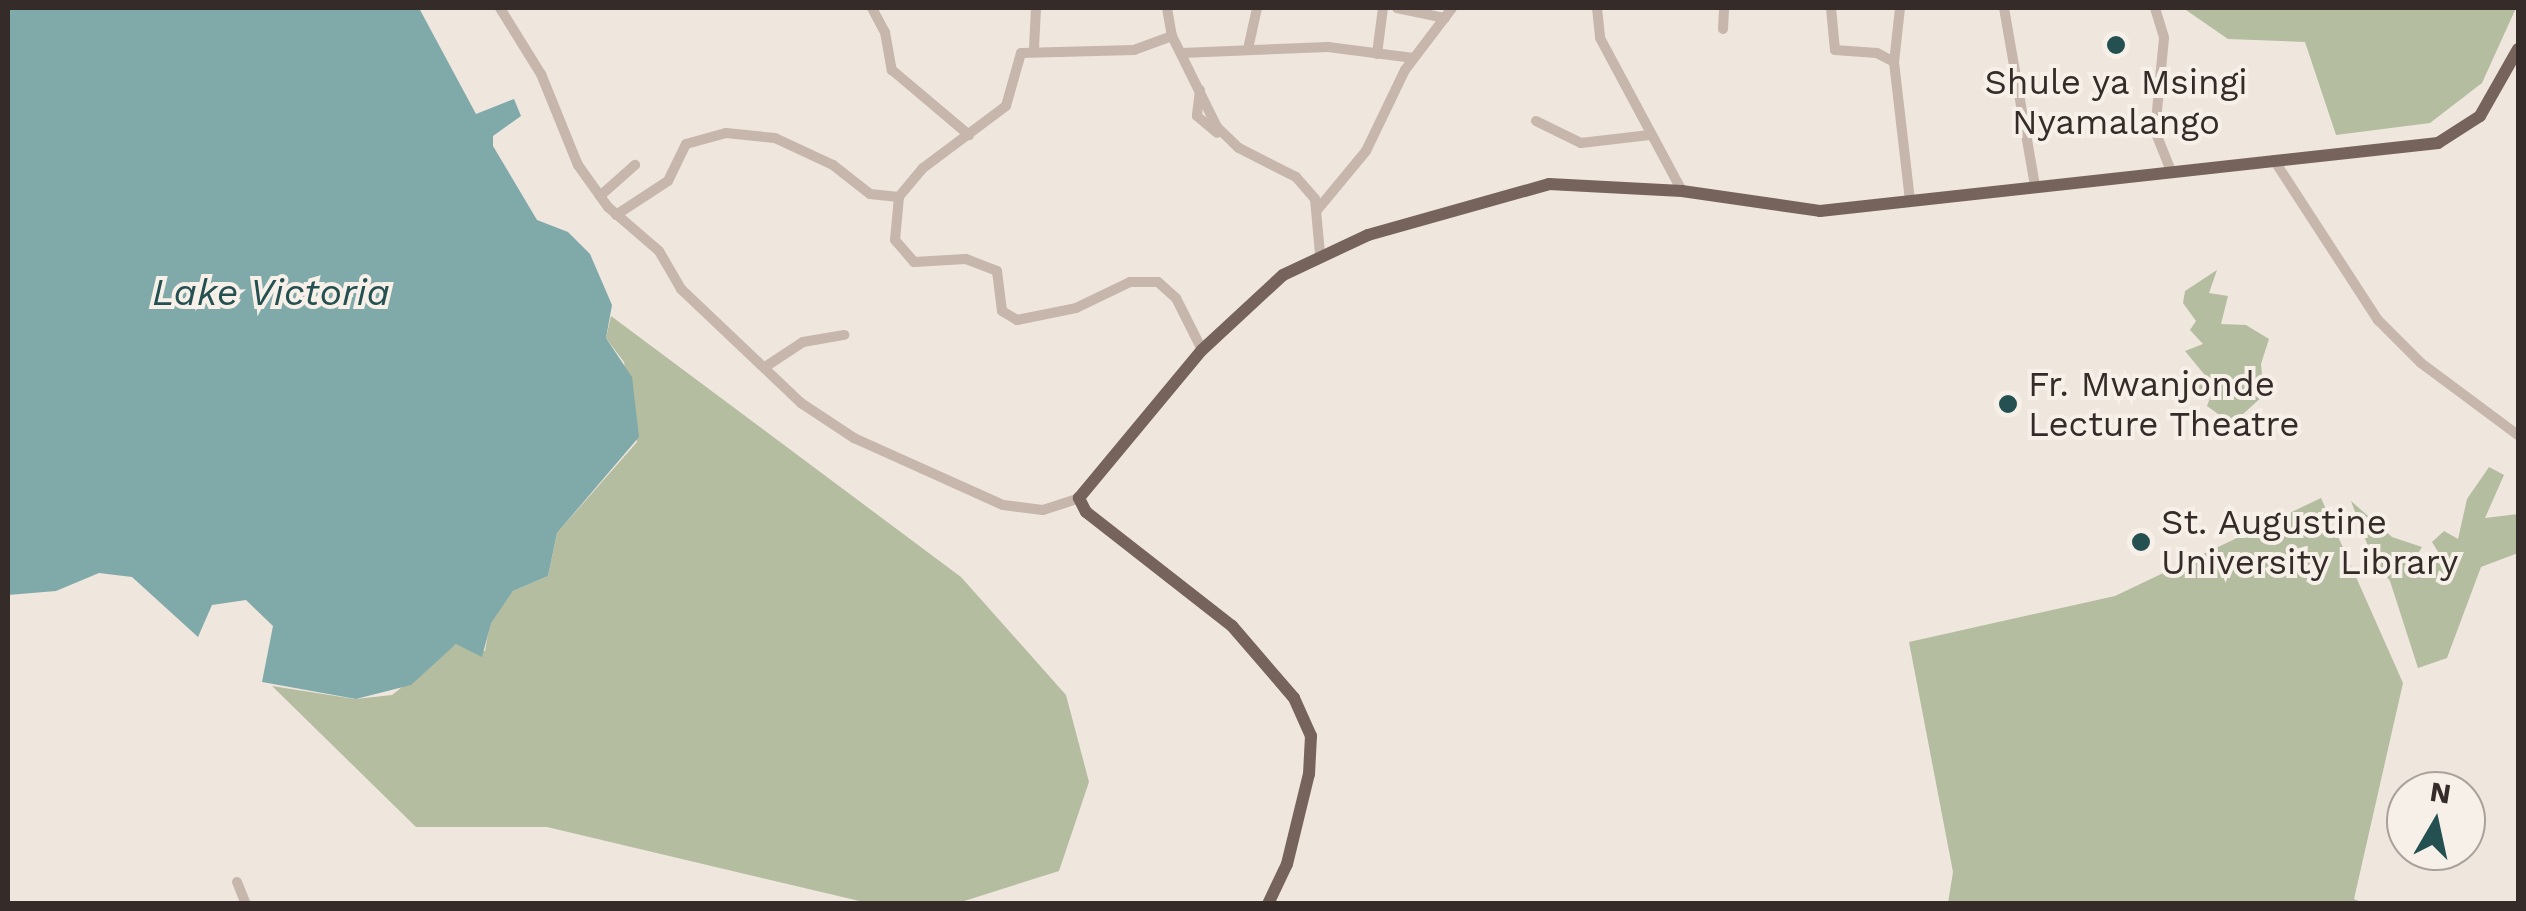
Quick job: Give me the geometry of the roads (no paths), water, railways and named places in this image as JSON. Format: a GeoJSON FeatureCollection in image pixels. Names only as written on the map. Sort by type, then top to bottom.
{"type":"FeatureCollection","features":[{"type":"Feature","properties":{"kind":"main road"},"geometry":{"type":"LineString","coordinates":[[1268,904],[1286,864],[1309,774],[1310,736],[1294,698],[1232,626],[1086,512],[1078,498],[1202,350],[1268,287],[1320,254],[1531,187],[1682,191],[1804,212],[2450,138],[2497,95],[2518,49]]}},
{"type":"Feature","properties":{"kind":"street"},"geometry":{"type":"LineString","coordinates":[[500,8],[600,196],[659,251],[677,284],[765,367],[844,432],[1004,505],[1043,510],[1078,498]]}},
{"type":"Feature","properties":{"kind":"street"},"geometry":{"type":"LineString","coordinates":[[872,8],[885,32],[892,70],[969,135]]}},
{"type":"Feature","properties":{"kind":"street"},"geometry":{"type":"LineString","coordinates":[[1034,48],[1036,8]]}},
{"type":"Feature","properties":{"kind":"street"},"geometry":{"type":"LineString","coordinates":[[1167,8],[1172,36],[1200,89],[1197,116],[1226,139],[1296,177],[1318,209],[1320,254]]}},
{"type":"Feature","properties":{"kind":"street"},"geometry":{"type":"LineString","coordinates":[[1248,49],[1257,8]]}},
{"type":"Feature","properties":{"kind":"street"},"geometry":{"type":"LineString","coordinates":[[1377,54],[1382,8]]}},
{"type":"Feature","properties":{"kind":"street"},"geometry":{"type":"LineString","coordinates":[[1397,8],[1445,18]]}},
{"type":"Feature","properties":{"kind":"street"},"geometry":{"type":"LineString","coordinates":[[1318,209],[1376,136],[1413,58],[1452,8]]}},
{"type":"Feature","properties":{"kind":"street"},"geometry":{"type":"LineString","coordinates":[[1596,8],[1600,38],[1682,191]]}},
{"type":"Feature","properties":{"kind":"street"},"geometry":{"type":"LineString","coordinates":[[1724,8],[1724,30]]}},
{"type":"Feature","properties":{"kind":"street"},"geometry":{"type":"LineString","coordinates":[[1831,8],[1836,50],[1877,53],[1894,62]]}},
{"type":"Feature","properties":{"kind":"street"},"geometry":{"type":"LineString","coordinates":[[1900,8],[1894,62],[1910,201]]}},
{"type":"Feature","properties":{"kind":"street"},"geometry":{"type":"LineString","coordinates":[[2004,8],[2035,186]]}},
{"type":"Feature","properties":{"kind":"street"},"geometry":{"type":"LineString","coordinates":[[2154,8],[2164,38],[2155,131],[2172,171]]}},
{"type":"Feature","properties":{"kind":"street"},"geometry":{"type":"LineString","coordinates":[[1172,36],[1134,50],[1066,56],[1034,48],[1019,56],[1006,106],[923,168],[900,197],[895,240],[904,256],[919,264],[966,259],[989,266],[1004,282],[1002,311],[1009,317],[1040,319],[1098,300],[1119,285],[1150,280],[1172,292],[1202,350]]}},
{"type":"Feature","properties":{"kind":"street"},"geometry":{"type":"LineString","coordinates":[[1182,53],[1328,46],[1413,58]]}},
{"type":"Feature","properties":{"kind":"street"},"geometry":{"type":"LineString","coordinates":[[1536,121],[1581,143],[1650,136]]}},
{"type":"Feature","properties":{"kind":"street"},"geometry":{"type":"LineString","coordinates":[[955,125],[955,146]]}},
{"type":"Feature","properties":{"kind":"street"},"geometry":{"type":"LineString","coordinates":[[616,215],[668,181],[686,144],[726,133],[775,138],[833,165],[870,194],[900,197]]}},
{"type":"Feature","properties":{"kind":"street"},"geometry":{"type":"LineString","coordinates":[[2274,160],[2364,304],[2421,363],[2518,436]]}},
{"type":"Feature","properties":{"kind":"street"},"geometry":{"type":"LineString","coordinates":[[600,196],[635,165]]}},
{"type":"Feature","properties":{"kind":"street"},"geometry":{"type":"LineString","coordinates":[[765,367],[803,342],[844,335]]}},
{"type":"Feature","properties":{"kind":"street"},"geometry":{"type":"LineString","coordinates":[[237,882],[246,904]]}},
{"type":"Feature","properties":{"kind":"water","name":"Lake Victoria"},"geometry":{"type":"Polygon","coordinates":[[[8,8],[419,8],[476,114],[514,99],[521,116],[493,136],[493,146],[537,220],[568,232],[590,254],[612,305],[606,338],[632,377],[639,437],[557,533],[548,576],[513,591],[491,623],[482,657],[456,644],[411,685],[356,699],[262,682],[273,626],[246,600],[212,605],[198,637],[132,577],[99,573],[56,591],[8,595],[8,8]]]}},
{"type":"Feature","properties":{"kind":"place","name":"Shule ya Msingi Nyamalango"},"geometry":{"type":"Point","coordinates":[2116,45]}},
{"type":"Feature","properties":{"kind":"place","name":"Fr. Mwanjonde Lecture Theatre"},"geometry":{"type":"Point","coordinates":[2008,404]}},
{"type":"Feature","properties":{"kind":"place","name":"St. Augustine University Library"},"geometry":{"type":"Point","coordinates":[2141,542]}}]}
